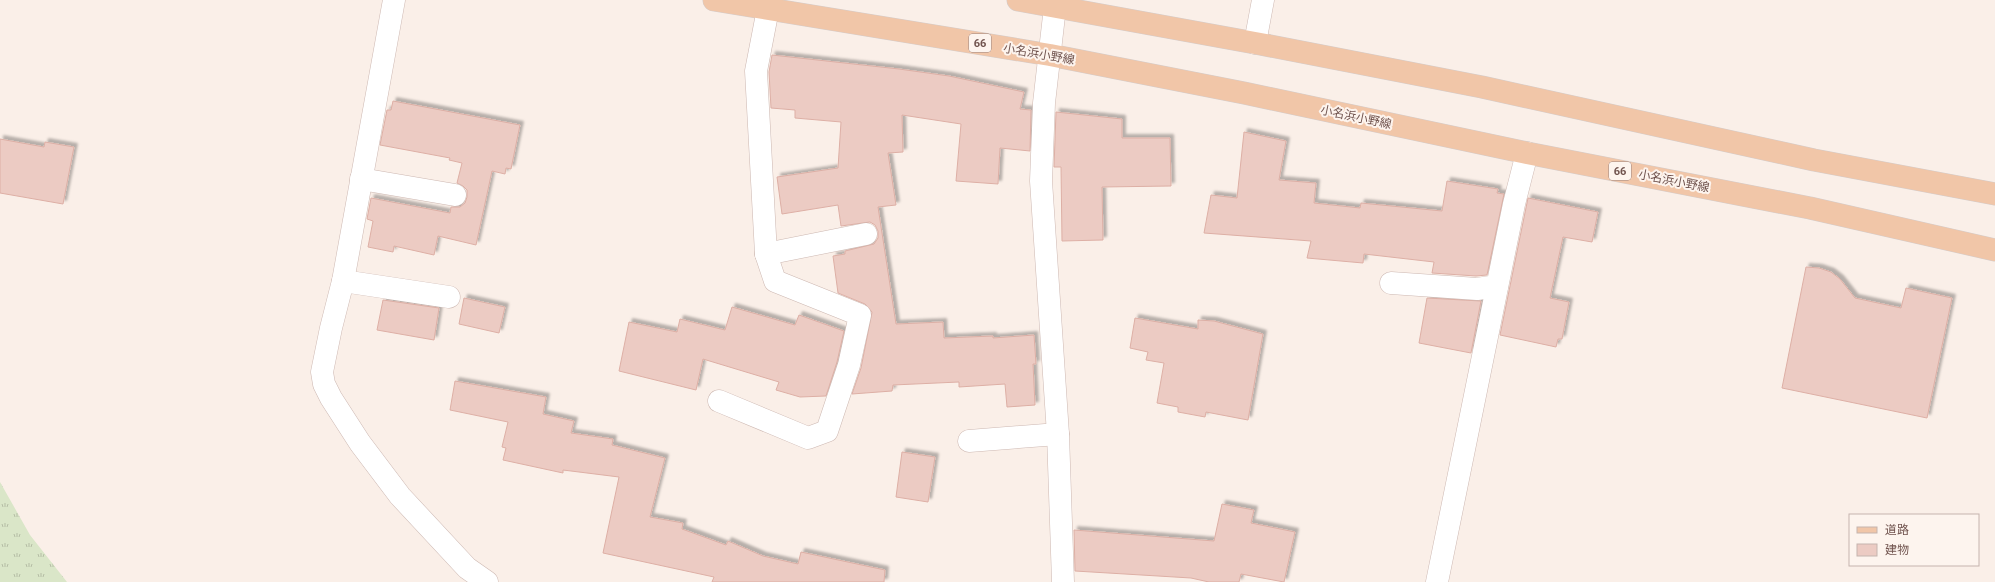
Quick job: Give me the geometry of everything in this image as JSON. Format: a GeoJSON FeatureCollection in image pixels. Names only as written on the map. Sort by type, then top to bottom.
{"type":"FeatureCollection","features":[{"type":"Feature","properties":{"kind":"main road","name":"小名浜小野線"},"geometry":{"type":"LineString","coordinates":[[714,0],[1050,55],[1244,93],[1527,153],[1810,208],[1995,250]]}},
{"type":"Feature","properties":{"kind":"main road"},"geometry":{"type":"LineString","coordinates":[[1018,0],[1255,42],[1482,87],[1814,160],[1995,194]]}},
{"type":"Feature","properties":{"kind":"street"},"geometry":{"type":"LineString","coordinates":[[394,0],[343,281],[322,366],[324,384],[360,442],[400,496],[467,568],[487,582]]}},
{"type":"Feature","properties":{"kind":"street"},"geometry":{"type":"LineString","coordinates":[[1255,42],[1263,0]]}},
{"type":"Feature","properties":{"kind":"street"},"geometry":{"type":"LineString","coordinates":[[1055,7],[1044,103],[1041,181],[1058,434],[1063,582]]}},
{"type":"Feature","properties":{"kind":"street"},"geometry":{"type":"LineString","coordinates":[[719,401],[808,438],[827,431],[849,365],[860,315],[775,281],[766,254],[756,71],[768,9]]}},
{"type":"Feature","properties":{"kind":"street"},"geometry":{"type":"LineString","coordinates":[[1437,582],[1497,286],[1527,153]]}},
{"type":"Feature","properties":{"kind":"street"},"geometry":{"type":"LineString","coordinates":[[361,180],[455,195]]}},
{"type":"Feature","properties":{"kind":"street"},"geometry":{"type":"LineString","coordinates":[[766,254],[866,234]]}},
{"type":"Feature","properties":{"kind":"street"},"geometry":{"type":"LineString","coordinates":[[343,281],[449,297]]}},
{"type":"Feature","properties":{"kind":"street"},"geometry":{"type":"LineString","coordinates":[[1391,283],[1477,289],[1497,286]]}},
{"type":"Feature","properties":{"kind":"street"},"geometry":{"type":"LineString","coordinates":[[969,441],[1058,434]]}},
{"type":"Feature","properties":{"kind":"green space"},"geometry":{"type":"Polygon","coordinates":[[[0,482],[30,535],[67,582],[0,582],[0,482]]]}},
{"type":"Feature","properties":{"kind":"building"},"geometry":{"type":"Polygon","coordinates":[[[772,55],[949,76],[1024,92],[1020,109],[1031,110],[1030,151],[1000,148],[998,184],[956,181],[961,124],[902,115],[903,152],[888,153],[896,205],[878,207],[896,324],[943,322],[944,338],[993,336],[993,338],[1034,335],[1036,364],[1033,364],[1035,405],[1007,407],[1005,384],[959,387],[959,382],[893,385],[892,391],[852,394],[861,368],[872,312],[865,304],[838,293],[833,256],[845,254],[845,251],[874,244],[878,238],[878,231],[875,225],[870,222],[841,226],[838,205],[782,214],[777,177],[838,168],[841,122],[795,118],[795,110],[771,108],[769,72],[772,55]]]}},
{"type":"Feature","properties":{"kind":"building"},"geometry":{"type":"Polygon","coordinates":[[[393,101],[520,125],[511,169],[506,168],[505,174],[492,171],[476,245],[438,236],[434,255],[394,246],[393,252],[368,247],[373,221],[367,219],[371,198],[450,213],[451,207],[460,207],[465,203],[467,197],[467,190],[457,183],[462,163],[449,160],[450,158],[380,145],[387,110],[391,110],[393,101]]]}},
{"type":"Feature","properties":{"kind":"building"},"geometry":{"type":"Polygon","coordinates":[[[1056,112],[1122,119],[1122,138],[1170,138],[1171,186],[1102,187],[1103,240],[1062,241],[1061,167],[1054,167],[1056,112]]]}},
{"type":"Feature","properties":{"kind":"building"},"geometry":{"type":"Polygon","coordinates":[[[1244,132],[1286,141],[1279,180],[1316,183],[1314,203],[1360,208],[1361,203],[1442,211],[1447,181],[1498,189],[1497,193],[1504,194],[1487,275],[1476,276],[1432,273],[1434,262],[1364,254],[1363,263],[1307,258],[1311,241],[1204,233],[1211,195],[1237,198],[1244,132]]]}},
{"type":"Feature","properties":{"kind":"building"},"geometry":{"type":"Polygon","coordinates":[[[0,139],[44,147],[45,142],[74,147],[63,204],[0,193],[0,139]]]}},
{"type":"Feature","properties":{"kind":"building"},"geometry":{"type":"Polygon","coordinates":[[[1528,198],[1598,212],[1592,242],[1563,237],[1550,298],[1569,302],[1562,339],[1558,339],[1556,347],[1500,335],[1528,198]]]}},
{"type":"Feature","properties":{"kind":"building"},"geometry":{"type":"Polygon","coordinates":[[[1806,267],[1819,268],[1831,272],[1840,279],[1855,298],[1901,308],[1906,288],[1952,298],[1927,418],[1782,388],[1806,267]]]}},
{"type":"Feature","properties":{"kind":"building"},"geometry":{"type":"Polygon","coordinates":[[[464,298],[505,307],[499,333],[459,324],[464,298]]]}},
{"type":"Feature","properties":{"kind":"building"},"geometry":{"type":"Polygon","coordinates":[[[1427,298],[1481,301],[1471,353],[1419,343],[1427,298]]]}},
{"type":"Feature","properties":{"kind":"building"},"geometry":{"type":"Polygon","coordinates":[[[383,300],[439,308],[434,340],[377,330],[383,300]]]}},
{"type":"Feature","properties":{"kind":"building"},"geometry":{"type":"Polygon","coordinates":[[[732,307],[795,325],[799,315],[844,331],[837,362],[826,396],[800,397],[776,390],[779,382],[703,359],[696,390],[619,371],[629,322],[677,332],[680,319],[725,330],[732,307]]]}},
{"type":"Feature","properties":{"kind":"building"},"geometry":{"type":"Polygon","coordinates":[[[1135,318],[1198,329],[1198,320],[1214,321],[1263,334],[1248,420],[1206,412],[1205,417],[1178,412],[1178,407],[1157,403],[1164,363],[1146,360],[1148,352],[1130,348],[1135,318]]]}},
{"type":"Feature","properties":{"kind":"building"},"geometry":{"type":"Polygon","coordinates":[[[455,381],[546,397],[543,414],[574,421],[571,433],[613,439],[612,445],[665,458],[650,517],[683,523],[682,529],[726,545],[728,541],[763,556],[798,564],[801,552],[885,570],[884,582],[712,582],[714,577],[603,553],[619,477],[563,470],[563,473],[503,460],[506,448],[502,447],[508,422],[450,410],[455,381]]]}},
{"type":"Feature","properties":{"kind":"building"},"geometry":{"type":"Polygon","coordinates":[[[902,452],[935,457],[928,502],[896,497],[902,452]]]}},
{"type":"Feature","properties":{"kind":"building"},"geometry":{"type":"Polygon","coordinates":[[[1222,504],[1254,510],[1251,523],[1295,532],[1284,582],[1241,574],[1239,582],[1209,582],[1191,578],[1075,571],[1074,530],[1214,541],[1222,504]]]}}]}
